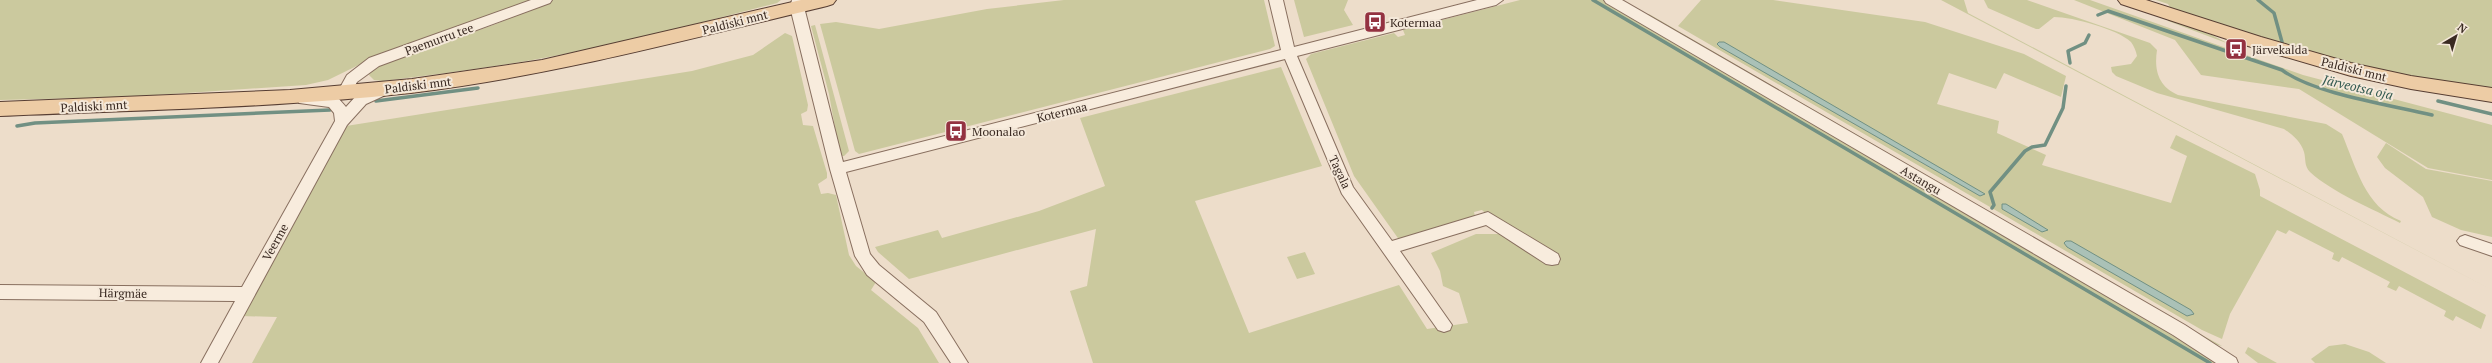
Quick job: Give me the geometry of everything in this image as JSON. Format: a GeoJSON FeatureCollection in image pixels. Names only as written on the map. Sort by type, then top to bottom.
{"type":"FeatureCollection","features":[{"type":"Feature","properties":{"kind":"main road","name":"Paldiski mnt"},"geometry":{"type":"LineString","coordinates":[[0,109],[290,97],[386,88],[542,67],[798,4],[827,0]]}},
{"type":"Feature","properties":{"kind":"main road","name":"Paldiski mnt"},"geometry":{"type":"LineString","coordinates":[[2127,0],[2282,51],[2338,66],[2413,83],[2492,95]]}},
{"type":"Feature","properties":{"kind":"street","name":"Paemurru tee"},"geometry":{"type":"LineString","coordinates":[[344,93],[348,83],[358,72],[374,62],[545,0]]}},
{"type":"Feature","properties":{"kind":"street","name":"Tagala"},"geometry":{"type":"LineString","coordinates":[[1276,0],[1289,53],[1347,190],[1444,325]]}},
{"type":"Feature","properties":{"kind":"street","name":"Kotermaa"},"geometry":{"type":"LineString","coordinates":[[838,169],[1496,0]]}},
{"type":"Feature","properties":{"kind":"street","name":"Astangu"},"geometry":{"type":"LineString","coordinates":[[1612,0],[2180,330],[2230,363]]}},
{"type":"Feature","properties":{"kind":"street"},"geometry":{"type":"LineString","coordinates":[[798,4],[838,169],[863,256],[873,270],[930,317],[960,363]]}},
{"type":"Feature","properties":{"kind":"street","name":"Veerme"},"geometry":{"type":"LineString","coordinates":[[209,363],[342,121],[361,100],[386,88]]}},
{"type":"Feature","properties":{"kind":"street"},"geometry":{"type":"LineString","coordinates":[[290,97],[333,102],[341,111],[342,121]]}},
{"type":"Feature","properties":{"kind":"street"},"geometry":{"type":"LineString","coordinates":[[1389,248],[1488,218],[1552,259]]}},
{"type":"Feature","properties":{"kind":"street"},"geometry":{"type":"LineString","coordinates":[[2465,241],[2492,250]]}},
{"type":"Feature","properties":{"kind":"street","name":"Härgmäe"},"geometry":{"type":"LineString","coordinates":[[0,292],[246,294]]}},
{"type":"Feature","properties":{"kind":"shaded area"},"geometry":{"type":"Polygon","coordinates":[[[0,0],[535,0],[377,56],[328,80],[306,85],[127,97],[0,100],[0,0]]]}},
{"type":"Feature","properties":{"kind":"shaded area"},"geometry":{"type":"Polygon","coordinates":[[[553,0],[781,0],[777,3],[666,31],[533,60],[383,81],[374,80],[369,75],[371,70],[384,63],[496,24],[553,0]]]}},
{"type":"Feature","properties":{"kind":"shaded area"},"geometry":{"type":"Polygon","coordinates":[[[1064,0],[1264,0],[1275,46],[1270,49],[859,154],[855,151],[820,24],[836,22],[879,29],[987,9],[1064,0]]]}},
{"type":"Feature","properties":{"kind":"shaded area"},"geometry":{"type":"Polygon","coordinates":[[[1294,0],[1348,0],[1344,10],[1353,25],[1304,37],[1294,0]]]}},
{"type":"Feature","properties":{"kind":"shaded area"},"geometry":{"type":"Polygon","coordinates":[[[1520,0],[1604,0],[2220,363],[1093,363],[1070,291],[1087,286],[1096,229],[909,279],[878,252],[875,247],[938,230],[942,238],[1039,211],[1105,186],[1080,118],[1281,67],[1322,166],[1195,201],[1249,333],[1399,285],[1427,329],[1468,323],[1459,293],[1443,286],[1440,271],[1431,253],[1476,234],[1508,234],[1482,210],[1474,212],[1476,220],[1400,241],[1354,176],[1306,59],[1311,54],[1394,33],[1398,37],[1405,35],[1403,30],[1520,0]]]}},
{"type":"Feature","properties":{"kind":"shaded area"},"geometry":{"type":"Polygon","coordinates":[[[1701,0],[1773,0],[1925,22],[2024,54],[2066,76],[2061,97],[2004,73],[1996,89],[1949,73],[1937,104],[1999,121],[1997,133],[2046,155],[2042,165],[2171,203],[2187,156],[2170,148],[2176,135],[2255,174],[2260,190],[2260,196],[2486,315],[2481,329],[2456,316],[2453,321],[2444,316],[2446,311],[2399,286],[2396,291],[2387,287],[2390,282],[2342,257],[2339,262],[2332,259],[2334,253],[2289,230],[2286,234],[2277,230],[2230,314],[2222,339],[2202,330],[1678,26],[1701,0]]]}},
{"type":"Feature","properties":{"kind":"shaded area"},"geometry":{"type":"Polygon","coordinates":[[[1941,0],[1964,0],[1968,13],[2492,290],[1941,0]]]}},
{"type":"Feature","properties":{"kind":"shaded area"},"geometry":{"type":"Polygon","coordinates":[[[1984,0],[2027,0],[2150,43],[2157,50],[2156,64],[2159,77],[2166,87],[2178,95],[2326,124],[2342,134],[2357,172],[2370,196],[2389,215],[2401,221],[2400,223],[2341,194],[2319,180],[2308,170],[2303,148],[2299,142],[2284,129],[2157,93],[2116,76],[2112,72],[2111,67],[2131,64],[2137,56],[2131,42],[2124,37],[2105,28],[2083,21],[2054,17],[2039,29],[2036,29],[1988,8],[1984,0]]]}},
{"type":"Feature","properties":{"kind":"shaded area"},"geometry":{"type":"Polygon","coordinates":[[[2074,0],[2090,0],[2303,75],[2492,125],[2492,180],[2428,168],[2299,89],[2201,75],[2175,40],[2074,0]]]}},
{"type":"Feature","properties":{"kind":"shaded area"},"geometry":{"type":"Polygon","coordinates":[[[2156,0],[2492,0],[2492,89],[2375,70],[2319,56],[2171,9],[2168,4],[2156,0]]]}},
{"type":"Feature","properties":{"kind":"shaded area"},"geometry":{"type":"Polygon","coordinates":[[[1649,14],[2222,346],[2210,343],[1646,15],[1649,14]]]}},
{"type":"Feature","properties":{"kind":"shaded area"},"geometry":{"type":"Polygon","coordinates":[[[2168,19],[2212,35],[2229,44],[2168,21],[2168,19]]]}},
{"type":"Feature","properties":{"kind":"shaded area"},"geometry":{"type":"Polygon","coordinates":[[[815,25],[849,151],[844,156],[840,156],[829,94],[811,26],[815,25]]]}},
{"type":"Feature","properties":{"kind":"shaded area"},"geometry":{"type":"Polygon","coordinates":[[[785,33],[792,36],[808,105],[807,111],[801,114],[803,125],[813,126],[827,173],[827,178],[818,184],[821,194],[828,193],[836,195],[849,255],[856,266],[876,282],[871,290],[918,328],[939,363],[252,363],[277,317],[241,316],[346,126],[692,71],[753,55],[785,33]]]}},
{"type":"Feature","properties":{"kind":"shaded area"},"geometry":{"type":"Polygon","coordinates":[[[1719,42],[1724,42],[1985,194],[1980,196],[1720,47],[1717,44],[1719,42]]]}},
{"type":"Feature","properties":{"kind":"shaded area"},"geometry":{"type":"Polygon","coordinates":[[[2386,143],[2426,169],[2492,181],[2492,237],[2461,230],[2432,217],[2423,197],[2385,168],[2377,157],[2386,143]]]}},
{"type":"Feature","properties":{"kind":"shaded area"},"geometry":{"type":"Polygon","coordinates":[[[2002,204],[2006,204],[2048,230],[2042,232],[2002,209],[2002,204]]]}},
{"type":"Feature","properties":{"kind":"shaded area"},"geometry":{"type":"Polygon","coordinates":[[[2066,241],[2071,241],[2191,310],[2194,314],[2187,316],[2067,247],[2064,243],[2066,241]]]}},
{"type":"Feature","properties":{"kind":"shaded area"},"geometry":{"type":"Polygon","coordinates":[[[1305,252],[1315,274],[1297,279],[1287,257],[1305,252]]]}},
{"type":"Feature","properties":{"kind":"shaded area"},"geometry":{"type":"Polygon","coordinates":[[[2345,344],[2369,352],[2386,363],[2315,363],[2311,359],[2329,346],[2345,344]]]}},
{"type":"Feature","properties":{"kind":"shaded area"},"geometry":{"type":"Polygon","coordinates":[[[2248,347],[2277,363],[2258,363],[2245,353],[2248,347]]]}},
{"type":"Feature","properties":{"kind":"waterway"},"geometry":{"type":"LineString","coordinates":[[1593,0],[2210,363]]}},
{"type":"Feature","properties":{"kind":"waterway","name":"Järveotsa oja"},"geometry":{"type":"LineString","coordinates":[[2258,0],[2274,13],[2282,42]]}},
{"type":"Feature","properties":{"kind":"waterway"},"geometry":{"type":"LineString","coordinates":[[2098,15],[2108,11],[2282,70],[2313,86],[2354,98],[2432,115]]}},
{"type":"Feature","properties":{"kind":"waterway"},"geometry":{"type":"LineString","coordinates":[[2070,63],[2068,51],[2085,43],[2089,35]]}},
{"type":"Feature","properties":{"kind":"waterway"},"geometry":{"type":"LineString","coordinates":[[1992,208],[1994,205],[1990,192],[2025,151],[2032,147],[2045,145],[2063,108],[2066,86]]}},
{"type":"Feature","properties":{"kind":"waterway"},"geometry":{"type":"LineString","coordinates":[[376,101],[478,88]]}},
{"type":"Feature","properties":{"kind":"waterway","name":"Järveotsa oja"},"geometry":{"type":"LineString","coordinates":[[2438,101],[2492,114]]}},
{"type":"Feature","properties":{"kind":"waterway"},"geometry":{"type":"LineString","coordinates":[[17,126],[35,123],[330,110]]}},
{"type":"Feature","properties":{"kind":"place","name":"Kotermaa"},"geometry":{"type":"Point","coordinates":[1375,22]}},
{"type":"Feature","properties":{"kind":"place","name":"Järvekalda"},"geometry":{"type":"Point","coordinates":[2236,49]}},
{"type":"Feature","properties":{"kind":"place","name":"Moonalao"},"geometry":{"type":"Point","coordinates":[956,131]}}]}
